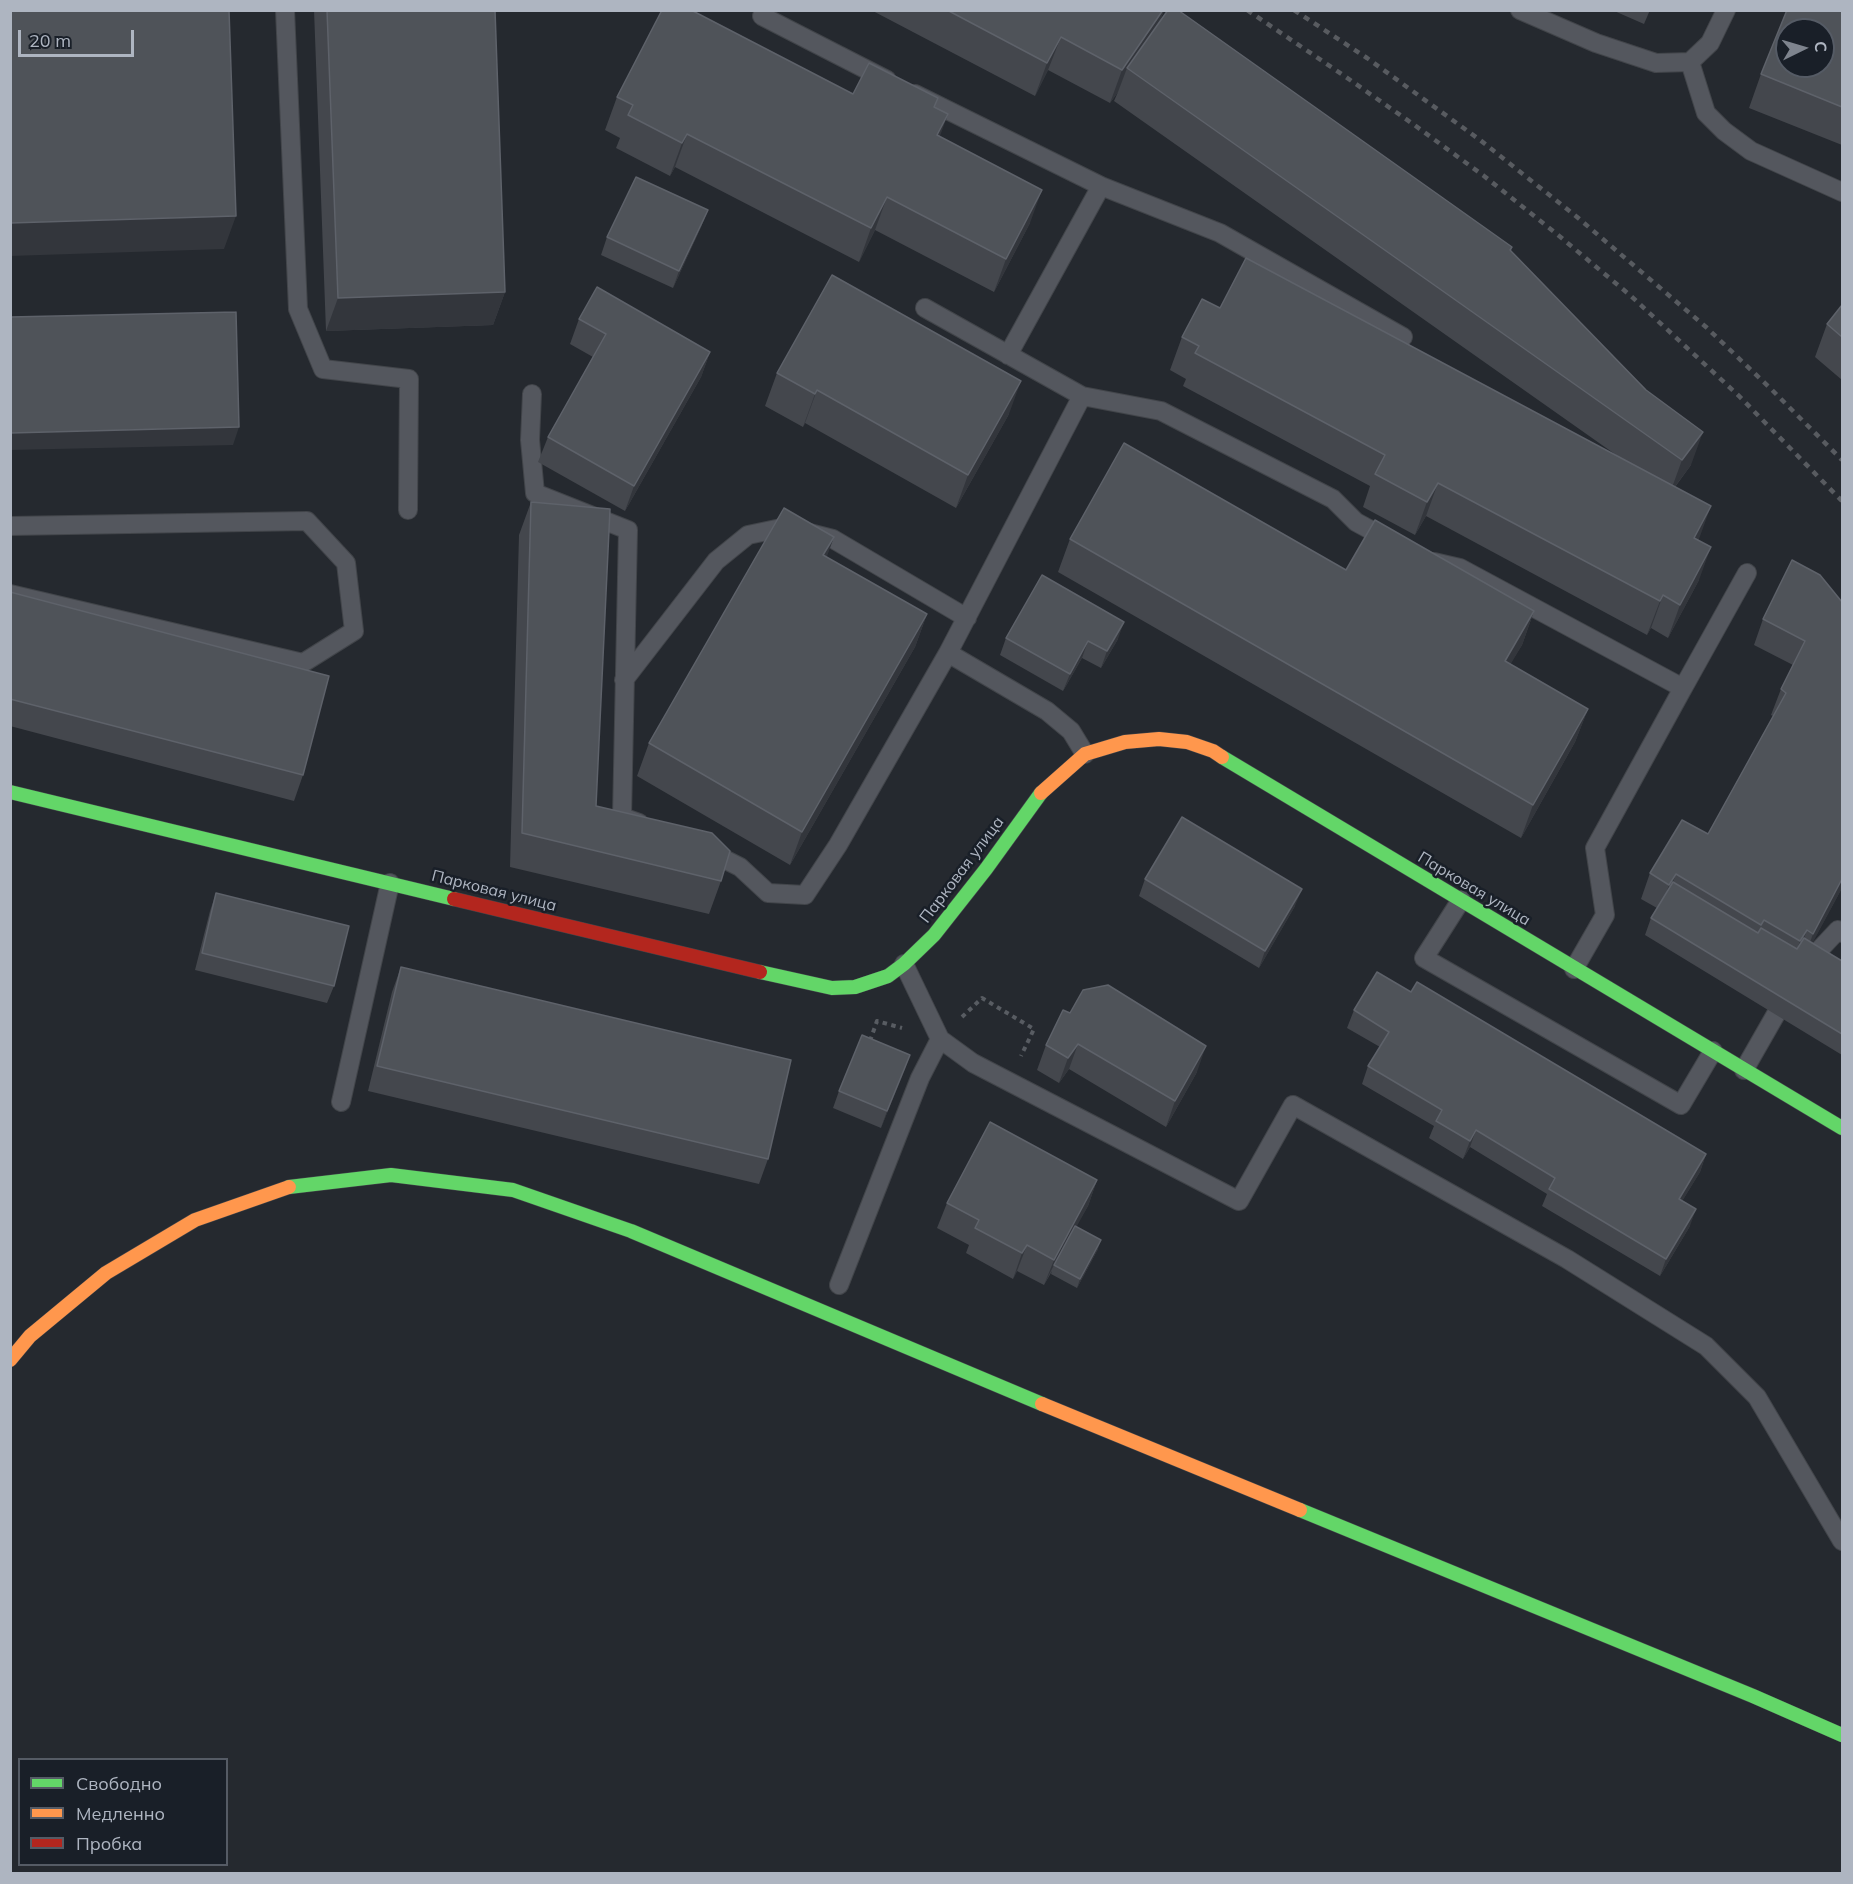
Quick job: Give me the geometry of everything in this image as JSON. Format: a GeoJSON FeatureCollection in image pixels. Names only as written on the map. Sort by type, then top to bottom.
{"type":"FeatureCollection","features":[{"type":"Feature","properties":{"kind":"street","name":"Парковая улица"},"geometry":{"type":"LineString","coordinates":[[10,792],[823,986],[855,987],[888,976],[934,935],[986,869],[1040,794],[1085,754],[1125,742],[1159,739],[1187,742],[1213,751],[1842,1128]]}},
{"type":"Feature","properties":{"kind":"street"},"geometry":{"type":"LineString","coordinates":[[10,1360],[30,1336],[106,1273],[195,1220],[292,1186],[391,1175],[513,1190],[631,1231],[913,1351],[1753,1696],[1842,1736]]}},
{"type":"Feature","properties":{"kind":"lane"},"geometry":{"type":"LineString","coordinates":[[285,10],[298,309],[323,369],[409,379],[408,510]]}},
{"type":"Feature","properties":{"kind":"lane"},"geometry":{"type":"LineString","coordinates":[[1520,10],[1596,43],[1656,63],[1690,62],[1710,43],[1726,10]]}},
{"type":"Feature","properties":{"kind":"lane"},"geometry":{"type":"LineString","coordinates":[[762,16],[1101,186],[1220,233],[1403,337]]}},
{"type":"Feature","properties":{"kind":"lane"},"geometry":{"type":"LineString","coordinates":[[1690,62],[1706,113],[1724,131],[1751,151],[1842,192]]}},
{"type":"Feature","properties":{"kind":"lane"},"geometry":{"type":"LineString","coordinates":[[1008,355],[1101,186]]}},
{"type":"Feature","properties":{"kind":"lane"},"geometry":{"type":"LineString","coordinates":[[925,308],[1082,396],[1161,411],[1333,499],[1356,522],[1424,559],[1460,568],[1683,688]]}},
{"type":"Feature","properties":{"kind":"lane"},"geometry":{"type":"LineString","coordinates":[[532,394],[530,440],[535,493],[628,530],[622,817],[656,828]]}},
{"type":"Feature","properties":{"kind":"lane"},"geometry":{"type":"LineString","coordinates":[[688,841],[740,867],[768,893],[805,895],[838,845],[948,653],[1082,396]]}},
{"type":"Feature","properties":{"kind":"lane"},"geometry":{"type":"LineString","coordinates":[[10,526],[307,521],[346,563],[354,631],[303,663],[10,594]]}},
{"type":"Feature","properties":{"kind":"lane"},"geometry":{"type":"LineString","coordinates":[[624,680],[716,561],[748,536],[786,527],[832,539],[967,618]]}},
{"type":"Feature","properties":{"kind":"lane"},"geometry":{"type":"LineString","coordinates":[[1574,969],[1605,915],[1595,848],[1747,573]]}},
{"type":"Feature","properties":{"kind":"lane"},"geometry":{"type":"LineString","coordinates":[[948,653],[1047,711],[1071,731],[1085,754]]}},
{"type":"Feature","properties":{"kind":"lane"},"geometry":{"type":"LineString","coordinates":[[341,1102],[390,883]]}},
{"type":"Feature","properties":{"kind":"lane"},"geometry":{"type":"LineString","coordinates":[[1461,900],[1424,958],[1681,1105],[1713,1051]]}},
{"type":"Feature","properties":{"kind":"lane"},"geometry":{"type":"LineString","coordinates":[[1808,962],[1838,930],[1842,933]]}},
{"type":"Feature","properties":{"kind":"lane"},"geometry":{"type":"LineString","coordinates":[[904,964],[940,1039],[973,1063],[1239,1201],[1293,1105],[1567,1259],[1706,1346],[1757,1397],[1842,1541]]}},
{"type":"Feature","properties":{"kind":"lane"},"geometry":{"type":"LineString","coordinates":[[1744,1070],[1776,1014]]}},
{"type":"Feature","properties":{"kind":"lane"},"geometry":{"type":"LineString","coordinates":[[839,1285],[920,1078],[940,1039]]}},
{"type":"Feature","properties":{"kind":"path"},"geometry":{"type":"LineString","coordinates":[[982,998],[1034,1029],[1008,1081]]}},
{"type":"Feature","properties":{"kind":"building"},"geometry":{"type":"Polygon","coordinates":[[[10,10],[229,10],[236,216],[10,223],[10,10]]]}},
{"type":"Feature","properties":{"kind":"building"},"geometry":{"type":"Polygon","coordinates":[[[327,10],[495,10],[505,292],[338,298],[327,10]]]}},
{"type":"Feature","properties":{"kind":"building"},"geometry":{"type":"Polygon","coordinates":[[[662,10],[691,10],[853,94],[869,63],[938,98],[934,107],[948,114],[937,135],[1042,190],[1006,259],[887,197],[871,228],[687,134],[682,143],[628,115],[633,105],[617,97],[662,10]]]}},
{"type":"Feature","properties":{"kind":"building"},"geometry":{"type":"Polygon","coordinates":[[[947,10],[1163,10],[1122,70],[1061,37],[1047,63],[947,10]]]}},
{"type":"Feature","properties":{"kind":"building"},"geometry":{"type":"Polygon","coordinates":[[[1168,10],[1178,10],[1512,247],[1510,250],[1646,390],[1703,432],[1682,460],[1127,68],[1168,10]]]}},
{"type":"Feature","properties":{"kind":"building"},"geometry":{"type":"Polygon","coordinates":[[[1787,10],[1842,10],[1842,107],[1761,74],[1775,40],[1775,78],[1835,78],[1835,18],[1784,18],[1787,10]]]}},
{"type":"Feature","properties":{"kind":"building"},"geometry":{"type":"Polygon","coordinates":[[[636,177],[708,210],[679,271],[607,237],[636,177]]]}},
{"type":"Feature","properties":{"kind":"building"},"geometry":{"type":"Polygon","coordinates":[[[1246,258],[1711,506],[1694,538],[1711,547],[1680,605],[1663,595],[1660,601],[1438,483],[1427,502],[1375,474],[1385,455],[1195,353],[1199,346],[1182,337],[1202,299],[1220,308],[1246,258]]]}},
{"type":"Feature","properties":{"kind":"building"},"geometry":{"type":"Polygon","coordinates":[[[832,275],[1021,381],[968,475],[817,390],[815,394],[777,373],[832,275]]]}},
{"type":"Feature","properties":{"kind":"building"},"geometry":{"type":"Polygon","coordinates":[[[597,287],[710,352],[634,486],[548,437],[606,334],[579,319],[597,287]]]}},
{"type":"Feature","properties":{"kind":"building"},"geometry":{"type":"Polygon","coordinates":[[[1842,305],[1842,337],[1827,324],[1842,305]]]}},
{"type":"Feature","properties":{"kind":"building"},"geometry":{"type":"Polygon","coordinates":[[[236,312],[239,427],[10,433],[10,317],[236,312]]]}},
{"type":"Feature","properties":{"kind":"building"},"geometry":{"type":"Polygon","coordinates":[[[1124,443],[1346,570],[1375,520],[1534,611],[1505,661],[1588,709],[1533,805],[1070,539],[1124,443]]]}},
{"type":"Feature","properties":{"kind":"building"},"geometry":{"type":"Polygon","coordinates":[[[531,502],[610,509],[596,806],[712,833],[730,851],[721,881],[522,833],[531,502]]]}},
{"type":"Feature","properties":{"kind":"building"},"geometry":{"type":"Polygon","coordinates":[[[784,508],[834,537],[823,555],[927,614],[802,832],[649,743],[784,508]]]}},
{"type":"Feature","properties":{"kind":"building"},"geometry":{"type":"Polygon","coordinates":[[[1792,560],[1820,575],[1842,602],[1842,879],[1813,934],[1807,930],[1800,941],[1764,920],[1761,925],[1676,874],[1669,885],[1650,873],[1682,820],[1708,834],[1786,693],[1781,689],[1805,641],[1763,619],[1792,560]]]}},
{"type":"Feature","properties":{"kind":"building"},"geometry":{"type":"Polygon","coordinates":[[[1042,575],[1124,622],[1107,651],[1088,641],[1070,674],[1006,638],[1042,575]]]}},
{"type":"Feature","properties":{"kind":"building"},"geometry":{"type":"Polygon","coordinates":[[[10,592],[329,676],[303,775],[10,699],[10,592]]]}},
{"type":"Feature","properties":{"kind":"building"},"geometry":{"type":"Polygon","coordinates":[[[1182,817],[1302,889],[1265,951],[1145,879],[1182,817]]]}},
{"type":"Feature","properties":{"kind":"building"},"geometry":{"type":"Polygon","coordinates":[[[1673,882],[1758,933],[1761,928],[1797,949],[1804,938],[1842,961],[1842,1034],[1651,918],[1673,882]]]}},
{"type":"Feature","properties":{"kind":"building"},"geometry":{"type":"Polygon","coordinates":[[[216,893],[349,926],[334,986],[202,953],[216,893]]]}},
{"type":"Feature","properties":{"kind":"building"},"geometry":{"type":"Polygon","coordinates":[[[401,967],[791,1060],[768,1159],[377,1066],[401,967]]]}},
{"type":"Feature","properties":{"kind":"building"},"geometry":{"type":"Polygon","coordinates":[[[1377,972],[1411,992],[1417,982],[1706,1154],[1679,1199],[1696,1209],[1666,1259],[1549,1189],[1555,1178],[1476,1130],[1470,1141],[1436,1121],[1442,1110],[1368,1066],[1389,1032],[1354,1010],[1377,972]]]}},
{"type":"Feature","properties":{"kind":"building"},"geometry":{"type":"Polygon","coordinates":[[[1108,985],[1206,1046],[1175,1101],[1078,1044],[1068,1058],[1046,1045],[1063,1010],[1070,1013],[1083,990],[1108,985]]]}},
{"type":"Feature","properties":{"kind":"building"},"geometry":{"type":"Polygon","coordinates":[[[862,1035],[910,1055],[887,1111],[839,1091],[862,1035]]]}},
{"type":"Feature","properties":{"kind":"building"},"geometry":{"type":"Polygon","coordinates":[[[990,1122],[1097,1180],[1054,1260],[1027,1245],[1022,1253],[975,1228],[979,1220],[947,1203],[990,1122]]]}},
{"type":"Feature","properties":{"kind":"building"},"geometry":{"type":"Polygon","coordinates":[[[1075,1226],[1101,1240],[1080,1279],[1054,1265],[1075,1226]]]}},
{"type":"Feature","properties":{"kind":"railway"},"geometry":{"type":"LineString","coordinates":[[1247,10],[1413,124],[1484,176],[1558,235],[1631,296],[1739,396],[1842,501]]}},
{"type":"Feature","properties":{"kind":"railway"},"geometry":{"type":"LineString","coordinates":[[1294,10],[1367,58],[1480,140],[1577,217],[1706,327],[1842,460]]}},
{"type":"Feature","properties":{"kind":"traffic: fast"},"geometry":{"type":"LineString","coordinates":[[1222,757],[1842,1128]]}},
{"type":"Feature","properties":{"kind":"traffic: fast"},"geometry":{"type":"LineString","coordinates":[[10,792],[454,899]]}},
{"type":"Feature","properties":{"kind":"traffic: fast"},"geometry":{"type":"LineString","coordinates":[[760,972],[832,988],[855,987],[888,976],[934,935],[986,869],[1041,793]]}},
{"type":"Feature","properties":{"kind":"traffic: fast"},"geometry":{"type":"LineString","coordinates":[[289,1187],[391,1175],[513,1190],[631,1231],[1042,1404]]}},
{"type":"Feature","properties":{"kind":"traffic: fast"},"geometry":{"type":"LineString","coordinates":[[1300,1510],[1753,1696],[1842,1735]]}},
{"type":"Feature","properties":{"kind":"traffic: slow"},"geometry":{"type":"LineString","coordinates":[[1041,793],[1085,754],[1125,742],[1159,739],[1187,742],[1213,751],[1222,757]]}},
{"type":"Feature","properties":{"kind":"traffic: slow"},"geometry":{"type":"LineString","coordinates":[[10,1360],[30,1336],[106,1273],[195,1220],[289,1187]]}},
{"type":"Feature","properties":{"kind":"traffic: slow"},"geometry":{"type":"LineString","coordinates":[[1042,1404],[1300,1510]]}},
{"type":"Feature","properties":{"kind":"traffic: jam"},"geometry":{"type":"LineString","coordinates":[[454,899],[760,972]]}}]}
